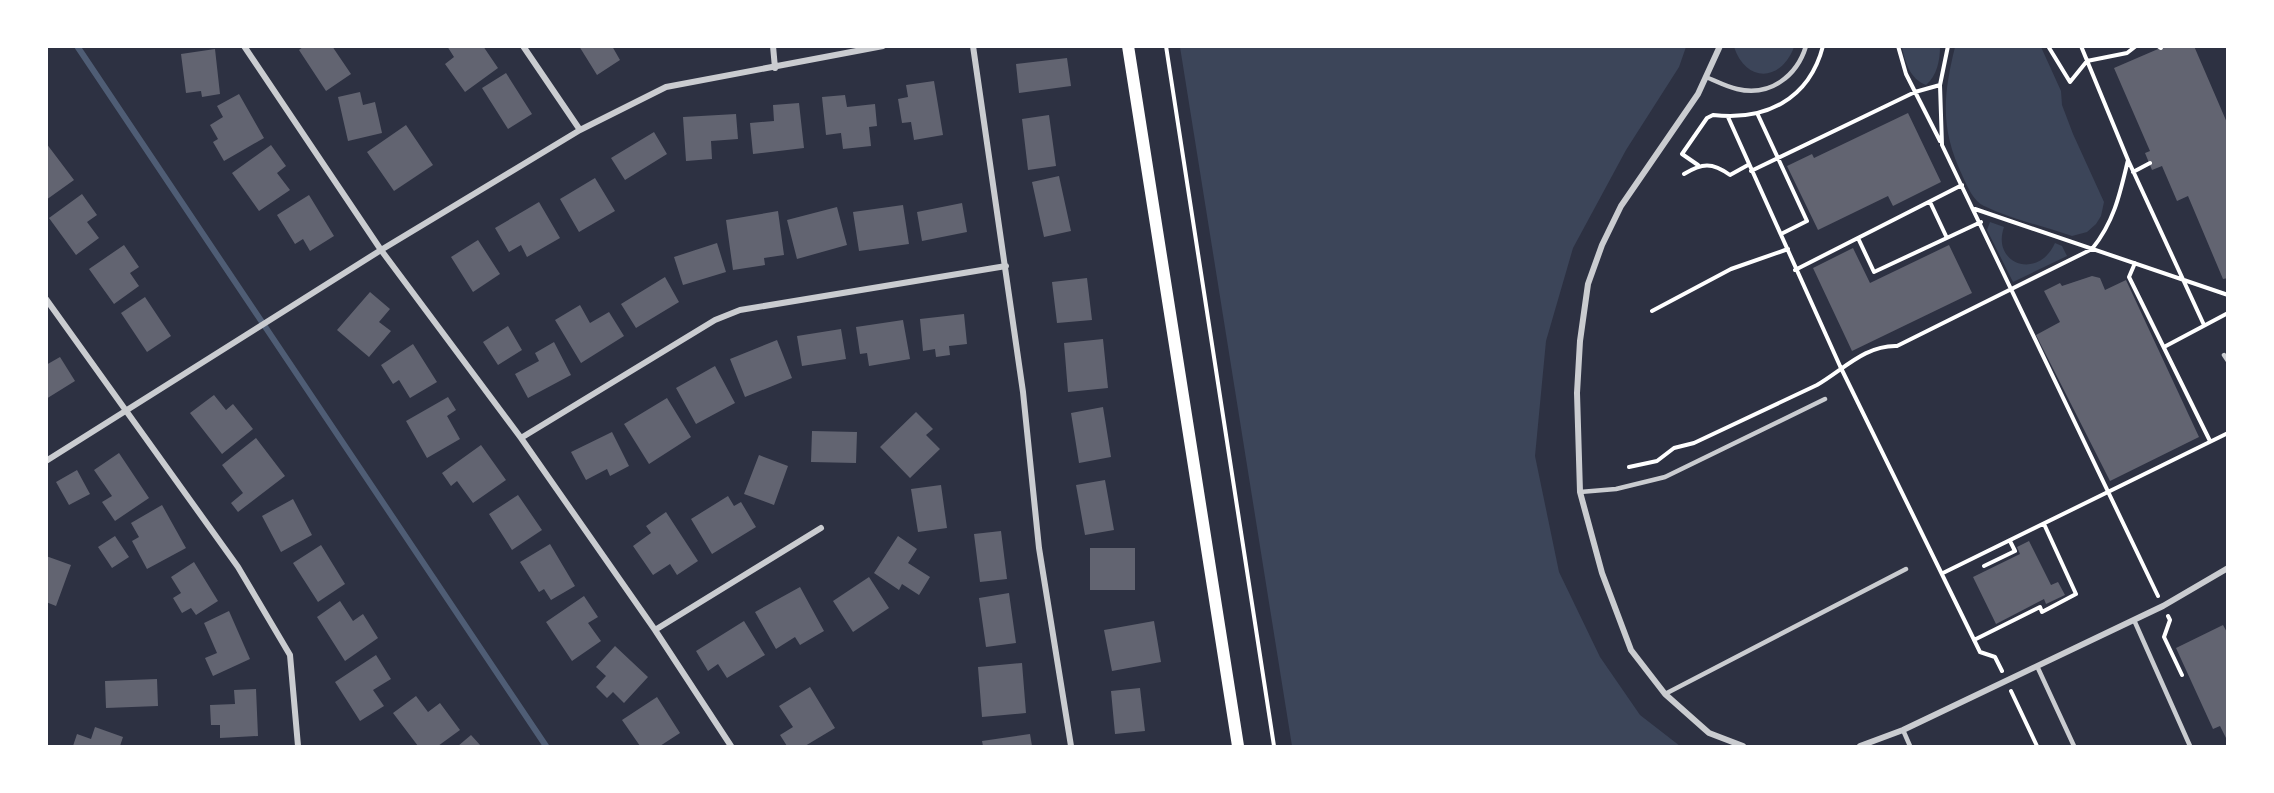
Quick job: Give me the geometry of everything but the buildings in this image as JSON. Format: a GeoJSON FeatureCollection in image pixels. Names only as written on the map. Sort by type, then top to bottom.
{"type":"FeatureCollection","features":[{"type":"Feature","properties":{"kind":"main road"},"geometry":{"type":"LineString","coordinates":[[1128,46],[1238,747]]}},
{"type":"Feature","properties":{"kind":"street"},"geometry":{"type":"LineString","coordinates":[[244,46],[381,250],[521,438],[655,630],[731,747]]}},
{"type":"Feature","properties":{"kind":"street"},"geometry":{"type":"LineString","coordinates":[[523,46],[579,130]]}},
{"type":"Feature","properties":{"kind":"street"},"geometry":{"type":"LineString","coordinates":[[773,46],[775,68]]}},
{"type":"Feature","properties":{"kind":"street"},"geometry":{"type":"LineString","coordinates":[[46,461],[128,412],[381,250],[579,130],[666,87],[883,46]]}},
{"type":"Feature","properties":{"kind":"street"},"geometry":{"type":"LineString","coordinates":[[973,46],[1023,392],[1039,549],[1071,747]]}},
{"type":"Feature","properties":{"kind":"street"},"geometry":{"type":"LineString","coordinates":[[1720,46],[1698,94],[1621,206],[1602,245],[1588,284],[1580,341],[1577,393],[1580,492],[1602,573],[1631,650],[1665,694],[1709,733],[1743,747]]}},
{"type":"Feature","properties":{"kind":"street"},"geometry":{"type":"LineString","coordinates":[[521,438],[715,320],[740,310],[1006,266]]}},
{"type":"Feature","properties":{"kind":"street"},"geometry":{"type":"LineString","coordinates":[[46,299],[238,567],[290,654],[298,747]]}},
{"type":"Feature","properties":{"kind":"street"},"geometry":{"type":"LineString","coordinates":[[655,630],[821,528]]}},
{"type":"Feature","properties":{"kind":"street"},"geometry":{"type":"LineString","coordinates":[[1860,747],[1903,730],[2163,606],[2228,568]]}},
{"type":"Feature","properties":{"kind":"lane"},"geometry":{"type":"LineString","coordinates":[[1706,77],[1738,90],[1764,89],[1790,77],[1802,58],[1806,46]]}},
{"type":"Feature","properties":{"kind":"lane"},"geometry":{"type":"LineString","coordinates":[[2224,355],[2228,361]]}},
{"type":"Feature","properties":{"kind":"lane"},"geometry":{"type":"LineString","coordinates":[[1580,492],[1616,489],[1665,477],[1825,399]]}},
{"type":"Feature","properties":{"kind":"lane"},"geometry":{"type":"LineString","coordinates":[[1665,694],[1906,569]]}},
{"type":"Feature","properties":{"kind":"lane"},"geometry":{"type":"LineString","coordinates":[[2133,620],[2190,747]]}},
{"type":"Feature","properties":{"kind":"lane"},"geometry":{"type":"LineString","coordinates":[[2037,666],[2074,747]]}},
{"type":"Feature","properties":{"kind":"lane"},"geometry":{"type":"LineString","coordinates":[[1903,730],[1910,747]]}},
{"type":"Feature","properties":{"kind":"path"},"geometry":{"type":"LineString","coordinates":[[1166,46],[1274,747]]}},
{"type":"Feature","properties":{"kind":"path"},"geometry":{"type":"LineString","coordinates":[[1698,165],[1682,154],[1707,118],[1713,115],[1728,117],[1758,115],[1778,106],[1806,83],[1823,46]]}},
{"type":"Feature","properties":{"kind":"path"},"geometry":{"type":"LineString","coordinates":[[1898,46],[1915,92],[1981,222],[2170,620],[2164,638],[2182,675]]}},
{"type":"Feature","properties":{"kind":"path"},"geometry":{"type":"LineString","coordinates":[[1942,145],[1940,86],[1948,46]]}},
{"type":"Feature","properties":{"kind":"path"},"geometry":{"type":"LineString","coordinates":[[2048,46],[2070,82],[2087,61],[2127,52],[2136,46]]}},
{"type":"Feature","properties":{"kind":"path"},"geometry":{"type":"LineString","coordinates":[[2081,46],[2133,172],[2204,325]]}},
{"type":"Feature","properties":{"kind":"path"},"geometry":{"type":"LineString","coordinates":[[1750,171],[1915,92],[1940,86]]}},
{"type":"Feature","properties":{"kind":"path"},"geometry":{"type":"LineString","coordinates":[[1758,115],[1807,221],[1781,234]]}},
{"type":"Feature","properties":{"kind":"path"},"geometry":{"type":"LineString","coordinates":[[1728,117],[1750,171],[1788,249],[1840,366],[1974,640],[1980,652],[1995,657],[2037,746]]}},
{"type":"Feature","properties":{"kind":"path"},"geometry":{"type":"LineString","coordinates":[[1629,466],[1657,461],[1674,448],[1694,443],[1817,385],[1833,376],[1840,366],[1885,346],[1897,346],[2092,249],[2107,231],[2118,205],[2128,160]]}},
{"type":"Feature","properties":{"kind":"path"},"geometry":{"type":"LineString","coordinates":[[2133,172],[2150,163]]}},
{"type":"Feature","properties":{"kind":"path"},"geometry":{"type":"LineString","coordinates":[[1684,174],[1698,165],[1711,164],[1730,175],[1748,165]]}},
{"type":"Feature","properties":{"kind":"path"},"geometry":{"type":"LineString","coordinates":[[1796,270],[1962,185]]}},
{"type":"Feature","properties":{"kind":"path"},"geometry":{"type":"LineString","coordinates":[[1930,202],[1947,237]]}},
{"type":"Feature","properties":{"kind":"path"},"geometry":{"type":"LineString","coordinates":[[1974,208],[2228,295]]}},
{"type":"Feature","properties":{"kind":"path"},"geometry":{"type":"LineString","coordinates":[[1858,238],[1874,272],[1981,222]]}},
{"type":"Feature","properties":{"kind":"path"},"geometry":{"type":"LineString","coordinates":[[1652,311],[1731,269],[1788,249]]}},
{"type":"Feature","properties":{"kind":"path"},"geometry":{"type":"LineString","coordinates":[[2135,263],[2129,277],[2210,441]]}},
{"type":"Feature","properties":{"kind":"path"},"geometry":{"type":"LineString","coordinates":[[2164,347],[2228,314]]}},
{"type":"Feature","properties":{"kind":"path"},"geometry":{"type":"LineString","coordinates":[[1943,573],[2228,433]]}},
{"type":"Feature","properties":{"kind":"path"},"geometry":{"type":"LineString","coordinates":[[1974,640],[2040,607],[2042,612],[2076,594],[2044,524]]}},
{"type":"Feature","properties":{"kind":"path"},"geometry":{"type":"LineString","coordinates":[[1984,566],[2015,551],[2010,541]]}},
{"type":"Feature","properties":{"kind":"shaded area"},"geometry":{"type":"Polygon","coordinates":[[[1734,46],[1794,47],[1781,67],[1764,74],[1747,67],[1739,59],[1734,46]]]}},
{"type":"Feature","properties":{"kind":"shaded area"},"geometry":{"type":"Polygon","coordinates":[[[1180,47],[1686,47],[1679,67],[1626,150],[1573,248],[1546,341],[1535,456],[1559,572],[1600,657],[1640,715],[1680,746],[1292,746],[1180,47]]]}},
{"type":"Feature","properties":{"kind":"shaded area"},"geometry":{"type":"Polygon","coordinates":[[[1902,47],[1940,47],[1937,68],[1926,85],[1912,74],[1902,47]]]}},
{"type":"Feature","properties":{"kind":"shaded area"},"geometry":{"type":"Polygon","coordinates":[[[1955,47],[2041,47],[2061,91],[2062,105],[2073,134],[2104,202],[2101,216],[2087,232],[2072,236],[1994,211],[1977,201],[1963,177],[1950,143],[1946,112],[1948,81],[1955,47]]]}},
{"type":"Feature","properties":{"kind":"shaded area"},"geometry":{"type":"Polygon","coordinates":[[[1990,222],[2004,227],[2002,240],[2004,250],[2018,263],[2038,262],[2047,255],[2055,243],[2062,246],[2067,256],[2013,282],[1987,230],[1990,222]]]}},
{"type":"Feature","properties":{"kind":"waterway"},"geometry":{"type":"LineString","coordinates":[[77,46],[546,746]]}}]}
